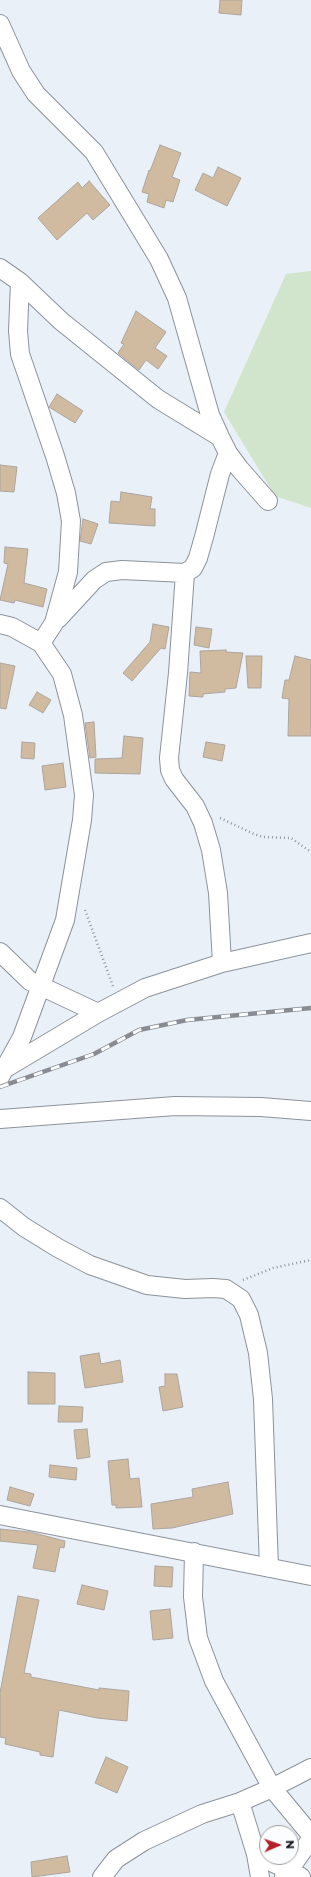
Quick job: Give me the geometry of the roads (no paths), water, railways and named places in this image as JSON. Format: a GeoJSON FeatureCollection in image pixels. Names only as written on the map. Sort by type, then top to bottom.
{"type":"FeatureCollection","features":[{"type":"Feature","properties":{"kind":"street"},"geometry":{"type":"LineString","coordinates":[[0,24],[21,71],[36,94],[94,152],[159,259],[177,298],[210,415],[228,453],[268,501]]}},
{"type":"Feature","properties":{"kind":"street"},"geometry":{"type":"LineString","coordinates":[[0,268],[20,282],[61,321],[158,399],[220,437]]}},
{"type":"Feature","properties":{"kind":"street"},"geometry":{"type":"LineString","coordinates":[[20,282],[18,331],[20,354],[56,456],[66,493],[71,521],[68,572],[54,623]]}},
{"type":"Feature","properties":{"kind":"street"},"geometry":{"type":"LineString","coordinates":[[41,642],[54,623],[94,580],[106,572],[122,570],[184,573],[193,568],[198,558],[220,474],[228,453]]}},
{"type":"Feature","properties":{"kind":"street"},"geometry":{"type":"LineString","coordinates":[[184,573],[177,681],[169,758],[170,770],[174,779],[195,806],[203,823],[216,872],[222,963]]}},
{"type":"Feature","properties":{"kind":"street"},"geometry":{"type":"LineString","coordinates":[[0,624],[12,627],[41,642],[62,674],[73,715],[84,795],[82,820],[65,920],[22,1037],[2,1072]]}},
{"type":"Feature","properties":{"kind":"street"},"geometry":{"type":"LineString","coordinates":[[2,1072],[98,1013],[145,988],[222,963],[311,943]]}},
{"type":"Feature","properties":{"kind":"street"},"geometry":{"type":"LineString","coordinates":[[0,952],[20,972],[41,987],[98,1013]]}},
{"type":"Feature","properties":{"kind":"street"},"geometry":{"type":"LineString","coordinates":[[0,1119],[175,1106],[261,1107],[311,1111]]}},
{"type":"Feature","properties":{"kind":"street"},"geometry":{"type":"LineString","coordinates":[[0,1208],[24,1227],[58,1248],[90,1265],[147,1285],[185,1289],[226,1289],[241,1299],[249,1314],[258,1353],[263,1399],[269,1568]]}},
{"type":"Feature","properties":{"kind":"street"},"geometry":{"type":"LineString","coordinates":[[0,1515],[311,1576]]}},
{"type":"Feature","properties":{"kind":"street"},"geometry":{"type":"LineString","coordinates":[[194,1552],[193,1597],[198,1638],[214,1681],[272,1788],[311,1835]]}},
{"type":"Feature","properties":{"kind":"street"},"geometry":{"type":"LineString","coordinates":[[102,1877],[116,1859],[144,1841],[202,1814],[240,1802],[311,1768]]}},
{"type":"Feature","properties":{"kind":"street"},"geometry":{"type":"LineString","coordinates":[[240,1802],[256,1854],[260,1877]]}},
{"type":"Feature","properties":{"kind":"street"},"geometry":{"type":"LineString","coordinates":[[256,1854],[291,1875],[311,1839]]}},
{"type":"Feature","properties":{"kind":"railway"},"geometry":{"type":"LineString","coordinates":[[0,1087],[94,1054],[139,1030],[187,1020],[311,1008]]}}]}
